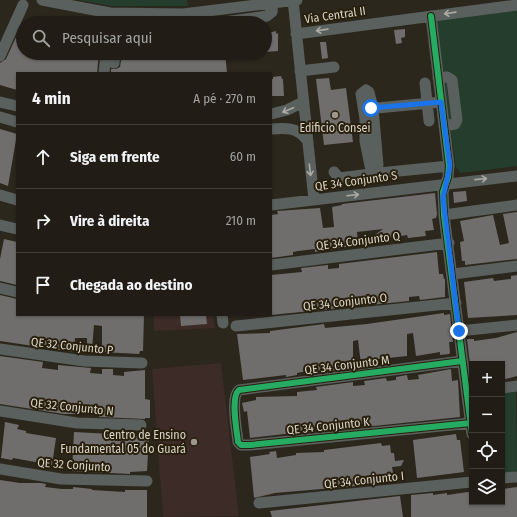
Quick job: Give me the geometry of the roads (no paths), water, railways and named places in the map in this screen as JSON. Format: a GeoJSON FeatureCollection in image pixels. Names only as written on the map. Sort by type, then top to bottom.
{"type":"FeatureCollection","features":[{"type":"Feature","properties":{"kind":"street"},"geometry":{"type":"LineString","coordinates":[[42,0],[110,13],[194,13],[297,0]]}},
{"type":"Feature","properties":{"kind":"street"},"geometry":{"type":"LineString","coordinates":[[293,0],[296,34]]}},
{"type":"Feature","properties":{"kind":"street"},"geometry":{"type":"LineString","coordinates":[[268,16],[272,12],[273,2]]}},
{"type":"Feature","properties":{"kind":"street"},"geometry":{"type":"LineString","coordinates":[[19,16],[24,5]]}},
{"type":"Feature","properties":{"kind":"street","name":"Via Central II"},"geometry":{"type":"LineString","coordinates":[[314,200],[306,139],[296,34],[431,16],[473,5],[517,5]]}},
{"type":"Feature","properties":{"kind":"street"},"geometry":{"type":"LineString","coordinates":[[431,16],[449,163],[448,176],[445,183],[443,198],[444,215],[453,274],[462,361],[469,391]]}},
{"type":"Feature","properties":{"kind":"street"},"geometry":{"type":"LineString","coordinates":[[0,56],[16,22]]}},
{"type":"Feature","properties":{"kind":"street"},"geometry":{"type":"LineString","coordinates":[[104,72],[105,60]]}},
{"type":"Feature","properties":{"kind":"street"},"geometry":{"type":"LineString","coordinates":[[300,71],[334,67]]}},
{"type":"Feature","properties":{"kind":"street"},"geometry":{"type":"LineString","coordinates":[[438,78],[447,77],[452,80],[457,120],[456,124],[444,126]]}},
{"type":"Feature","properties":{"kind":"street"},"geometry":{"type":"LineString","coordinates":[[425,83],[429,121]]}},
{"type":"Feature","properties":{"kind":"street"},"geometry":{"type":"LineString","coordinates":[[0,102],[16,106]]}},
{"type":"Feature","properties":{"kind":"street"},"geometry":{"type":"LineString","coordinates":[[272,114],[288,110],[303,102]]}},
{"type":"Feature","properties":{"kind":"street"},"geometry":{"type":"LineString","coordinates":[[441,102],[368,109],[374,169],[449,163]]}},
{"type":"Feature","properties":{"kind":"street"},"geometry":{"type":"LineString","coordinates":[[0,117],[16,122]]}},
{"type":"Feature","properties":{"kind":"street"},"geometry":{"type":"LineString","coordinates":[[272,130],[294,130],[302,133],[306,139]]}},
{"type":"Feature","properties":{"kind":"street"},"geometry":{"type":"LineString","coordinates":[[445,183],[517,176]]}},
{"type":"Feature","properties":{"kind":"street","name":"QE 34 Conjunto S"},"geometry":{"type":"LineString","coordinates":[[272,205],[445,183]]}},
{"type":"Feature","properties":{"kind":"street"},"geometry":{"type":"LineString","coordinates":[[0,195],[16,200]]}},
{"type":"Feature","properties":{"kind":"street"},"geometry":{"type":"LineString","coordinates":[[444,215],[517,205]]}},
{"type":"Feature","properties":{"kind":"street"},"geometry":{"type":"LineString","coordinates":[[0,225],[16,229]]}},
{"type":"Feature","properties":{"kind":"street","name":"QE 34 Conjunto Q"},"geometry":{"type":"LineString","coordinates":[[272,265],[449,243]]}},
{"type":"Feature","properties":{"kind":"street"},"geometry":{"type":"LineString","coordinates":[[453,274],[517,266]]}},
{"type":"Feature","properties":{"kind":"street"},"geometry":{"type":"LineString","coordinates":[[0,288],[16,292]]}},
{"type":"Feature","properties":{"kind":"street","name":"QE 34 Conjunto O"},"geometry":{"type":"LineString","coordinates":[[236,326],[456,303]]}},
{"type":"Feature","properties":{"kind":"street"},"geometry":{"type":"LineString","coordinates":[[459,331],[517,325]]}},
{"type":"Feature","properties":{"kind":"street","name":"QE 32 Conjunto P"},"geometry":{"type":"LineString","coordinates":[[0,349],[78,360],[142,364]]}},
{"type":"Feature","properties":{"kind":"street","name":"QE 34 Conjunto M"},"geometry":{"type":"LineString","coordinates":[[236,392],[462,361]]}},
{"type":"Feature","properties":{"kind":"street"},"geometry":{"type":"LineString","coordinates":[[505,388],[517,386]]}},
{"type":"Feature","properties":{"kind":"street","name":"QE 34 Conjunto K"},"geometry":{"type":"LineString","coordinates":[[236,392],[234,400],[240,447],[469,423]]}},
{"type":"Feature","properties":{"kind":"street","name":"QE 32 Conjunto N"},"geometry":{"type":"LineString","coordinates":[[0,411],[77,423],[141,425]]}},
{"type":"Feature","properties":{"kind":"street","name":"QE 32 Conjunto"},"geometry":{"type":"LineString","coordinates":[[0,470],[61,479],[147,481]]}},
{"type":"Feature","properties":{"kind":"street"},"geometry":{"type":"LineString","coordinates":[[505,478],[517,477]]}},
{"type":"Feature","properties":{"kind":"street","name":"QE 34 Conjunto I"},"geometry":{"type":"LineString","coordinates":[[259,503],[469,482]]}},
{"type":"Feature","properties":{"kind":"place","name":"Edificio Consei"},"geometry":{"type":"Point","coordinates":[335,115]}},
{"type":"Feature","properties":{"kind":"place","name":"Centro de Ensino Fundamental 05 do Guará"},"geometry":{"type":"Point","coordinates":[194,442]}}]}
